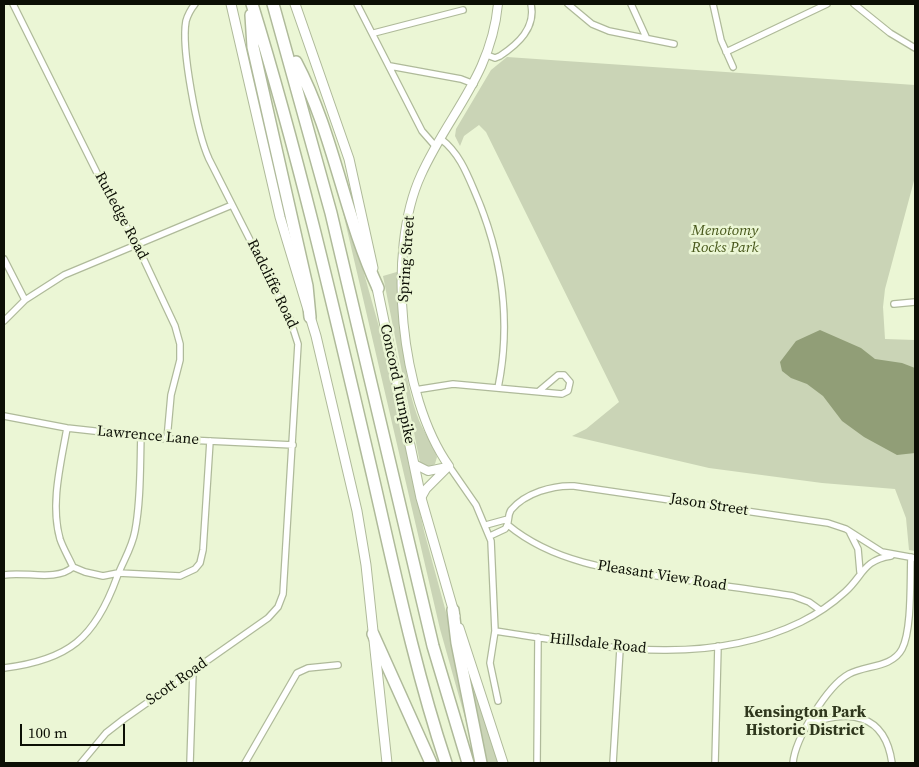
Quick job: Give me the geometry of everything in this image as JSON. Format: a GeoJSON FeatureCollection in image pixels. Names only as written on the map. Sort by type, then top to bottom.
{"type":"FeatureCollection","features":[{"type":"Feature","properties":{"kind":"highway"},"geometry":{"type":"LineString","coordinates":[[251,4],[253,47],[307,286],[310,317]]}},
{"type":"Feature","properties":{"kind":"highway"},"geometry":{"type":"LineString","coordinates":[[251,4],[307,198],[408,631],[446,763]]}},
{"type":"Feature","properties":{"kind":"highway","name":"Concord Turnpike"},"geometry":{"type":"LineString","coordinates":[[273,4],[332,213],[433,646],[468,763]]}},
{"type":"Feature","properties":{"kind":"highway"},"geometry":{"type":"LineString","coordinates":[[284,40],[308,85],[324,126],[363,256],[378,288]]}},
{"type":"Feature","properties":{"kind":"highway"},"geometry":{"type":"LineString","coordinates":[[453,610],[457,643],[481,763]]}},
{"type":"Feature","properties":{"kind":"highway"},"geometry":{"type":"LineString","coordinates":[[373,634],[431,763]]}},
{"type":"Feature","properties":{"kind":"main road"},"geometry":{"type":"LineString","coordinates":[[231,4],[281,223],[310,317],[358,518],[387,763]]}},
{"type":"Feature","properties":{"kind":"main road","name":"Concord Turnpike"},"geometry":{"type":"LineString","coordinates":[[294,4],[349,159],[378,288],[421,498],[453,610],[503,763]]}},
{"type":"Feature","properties":{"kind":"street","name":"Rutledge Road"},"geometry":{"type":"LineString","coordinates":[[13,4],[106,191],[136,245],[175,326],[180,344],[180,360],[171,396],[167,439]]}},
{"type":"Feature","properties":{"kind":"street","name":"Radcliffe Road"},"geometry":{"type":"LineString","coordinates":[[196,4],[188,17],[185,32],[196,118],[204,147],[290,319],[297,338],[293,445],[283,594],[278,607]]}},
{"type":"Feature","properties":{"kind":"street"},"geometry":{"type":"LineString","coordinates":[[357,4],[422,131],[436,147]]}},
{"type":"Feature","properties":{"kind":"street","name":"Spring Street"},"geometry":{"type":"LineString","coordinates":[[498,4],[487,55],[474,84],[436,147],[415,192],[406,239],[404,325],[415,390],[428,432],[471,497],[490,536],[493,555],[495,631],[490,663],[498,701]]}},
{"type":"Feature","properties":{"kind":"street"},"geometry":{"type":"LineString","coordinates":[[487,55],[495,58],[500,56],[525,34],[533,18],[531,4]]}},
{"type":"Feature","properties":{"kind":"street"},"geometry":{"type":"LineString","coordinates":[[568,4],[592,24],[609,31],[674,44]]}},
{"type":"Feature","properties":{"kind":"street"},"geometry":{"type":"LineString","coordinates":[[631,4],[646,37]]}},
{"type":"Feature","properties":{"kind":"street"},"geometry":{"type":"LineString","coordinates":[[713,4],[726,52],[733,67]]}},
{"type":"Feature","properties":{"kind":"street"},"geometry":{"type":"LineString","coordinates":[[726,52],[827,4]]}},
{"type":"Feature","properties":{"kind":"street"},"geometry":{"type":"LineString","coordinates":[[854,4],[890,34],[915,48]]}},
{"type":"Feature","properties":{"kind":"street"},"geometry":{"type":"LineString","coordinates":[[374,34],[463,10]]}},
{"type":"Feature","properties":{"kind":"street"},"geometry":{"type":"LineString","coordinates":[[390,66],[461,79],[474,84]]}},
{"type":"Feature","properties":{"kind":"street"},"geometry":{"type":"LineString","coordinates":[[441,139],[451,147],[465,168],[485,216],[497,256],[505,299],[506,328],[504,358],[498,388]]}},
{"type":"Feature","properties":{"kind":"street"},"geometry":{"type":"LineString","coordinates":[[4,321],[25,300],[64,275],[232,205]]}},
{"type":"Feature","properties":{"kind":"street"},"geometry":{"type":"LineString","coordinates":[[4,259],[25,300]]}},
{"type":"Feature","properties":{"kind":"street"},"geometry":{"type":"LineString","coordinates":[[894,304],[915,302]]}},
{"type":"Feature","properties":{"kind":"street"},"geometry":{"type":"LineString","coordinates":[[415,390],[453,384],[562,394],[568,391],[570,382],[564,375],[558,375],[539,391]]}},
{"type":"Feature","properties":{"kind":"street","name":"Lawrence Lane"},"geometry":{"type":"LineString","coordinates":[[4,416],[68,428],[167,439],[293,445]]}},
{"type":"Feature","properties":{"kind":"street"},"geometry":{"type":"LineString","coordinates":[[68,428],[59,475],[56,512],[60,539],[73,567],[103,576],[118,573],[180,576],[190,573],[198,566],[203,550],[210,441]]}},
{"type":"Feature","properties":{"kind":"street"},"geometry":{"type":"LineString","coordinates":[[4,668],[49,658],[78,640],[95,625],[106,608],[118,573],[128,556],[135,530],[142,435]]}},
{"type":"Feature","properties":{"kind":"street"},"geometry":{"type":"LineString","coordinates":[[414,464],[428,471],[449,466]]}},
{"type":"Feature","properties":{"kind":"street"},"geometry":{"type":"LineString","coordinates":[[421,498],[426,489],[449,466]]}},
{"type":"Feature","properties":{"kind":"street","name":"Jason Street"},"geometry":{"type":"LineString","coordinates":[[490,536],[501,532],[508,522],[512,510],[532,495],[552,488],[569,485],[828,523],[849,531],[875,549],[894,556],[913,558]]}},
{"type":"Feature","properties":{"kind":"street"},"geometry":{"type":"LineString","coordinates":[[486,525],[508,522]]}},
{"type":"Feature","properties":{"kind":"street","name":"Pleasant View Road"},"geometry":{"type":"LineString","coordinates":[[508,522],[537,544],[582,562],[648,575],[793,596],[809,602],[820,610]]}},
{"type":"Feature","properties":{"kind":"street"},"geometry":{"type":"LineString","coordinates":[[849,531],[859,554],[860,574]]}},
{"type":"Feature","properties":{"kind":"street","name":"Hillsdale Road"},"geometry":{"type":"LineString","coordinates":[[495,631],[620,650],[662,651],[718,646],[754,638],[790,626],[820,610],[845,593],[873,561],[894,556]]}},
{"type":"Feature","properties":{"kind":"street"},"geometry":{"type":"LineString","coordinates":[[793,763],[796,747],[809,724],[842,678],[892,660],[903,648],[907,630],[913,558]]}},
{"type":"Feature","properties":{"kind":"street"},"geometry":{"type":"LineString","coordinates":[[4,575],[18,572],[66,573],[73,567]]}},
{"type":"Feature","properties":{"kind":"street","name":"Scott Road"},"geometry":{"type":"LineString","coordinates":[[81,763],[106,733],[268,618],[278,607]]}},
{"type":"Feature","properties":{"kind":"street"},"geometry":{"type":"LineString","coordinates":[[537,763],[538,637]]}},
{"type":"Feature","properties":{"kind":"street"},"geometry":{"type":"LineString","coordinates":[[715,763],[718,646]]}},
{"type":"Feature","properties":{"kind":"street"},"geometry":{"type":"LineString","coordinates":[[613,763],[620,650]]}},
{"type":"Feature","properties":{"kind":"street"},"geometry":{"type":"LineString","coordinates":[[244,763],[297,673],[308,668],[338,665]]}},
{"type":"Feature","properties":{"kind":"street"},"geometry":{"type":"LineString","coordinates":[[190,763],[193,672]]}},
{"type":"Feature","properties":{"kind":"street"},"geometry":{"type":"LineString","coordinates":[[809,724],[841,714],[863,720],[877,729],[884,739],[892,763]]}},
{"type":"Feature","properties":{"kind":"green space","name":"Menotomy Rocks Park"},"geometry":{"type":"Polygon","coordinates":[[[507,57],[915,85],[915,177],[885,289],[883,307],[885,339],[915,340],[915,551],[909,550],[906,518],[895,489],[822,483],[709,468],[572,436],[586,429],[619,402],[486,132],[479,125],[464,136],[460,146],[455,136],[456,129],[491,70],[507,57]]]}},
{"type":"Feature","properties":{"kind":"green space"},"geometry":{"type":"Polygon","coordinates":[[[337,177],[383,341],[424,531],[453,638],[469,725],[467,725],[440,629],[335,178],[337,177]]]}},
{"type":"Feature","properties":{"kind":"green space"},"geometry":{"type":"Polygon","coordinates":[[[400,271],[403,344],[408,380],[417,415],[437,457],[435,464],[429,467],[420,463],[383,276],[400,271]]]}},
{"type":"Feature","properties":{"kind":"green space"},"geometry":{"type":"Polygon","coordinates":[[[467,667],[498,763],[486,763],[467,667]]]}},
{"type":"Feature","properties":{"kind":"shaded area"},"geometry":{"type":"Polygon","coordinates":[[[820,330],[861,348],[875,359],[902,363],[915,368],[915,453],[897,455],[864,437],[842,421],[823,396],[807,384],[791,378],[782,371],[780,362],[796,341],[820,330]]]}},
{"type":"Feature","properties":{"kind":"district","name":"Kensington Park Historic District"},"geometry":{"type":"Point","coordinates":[805,722]}}]}
